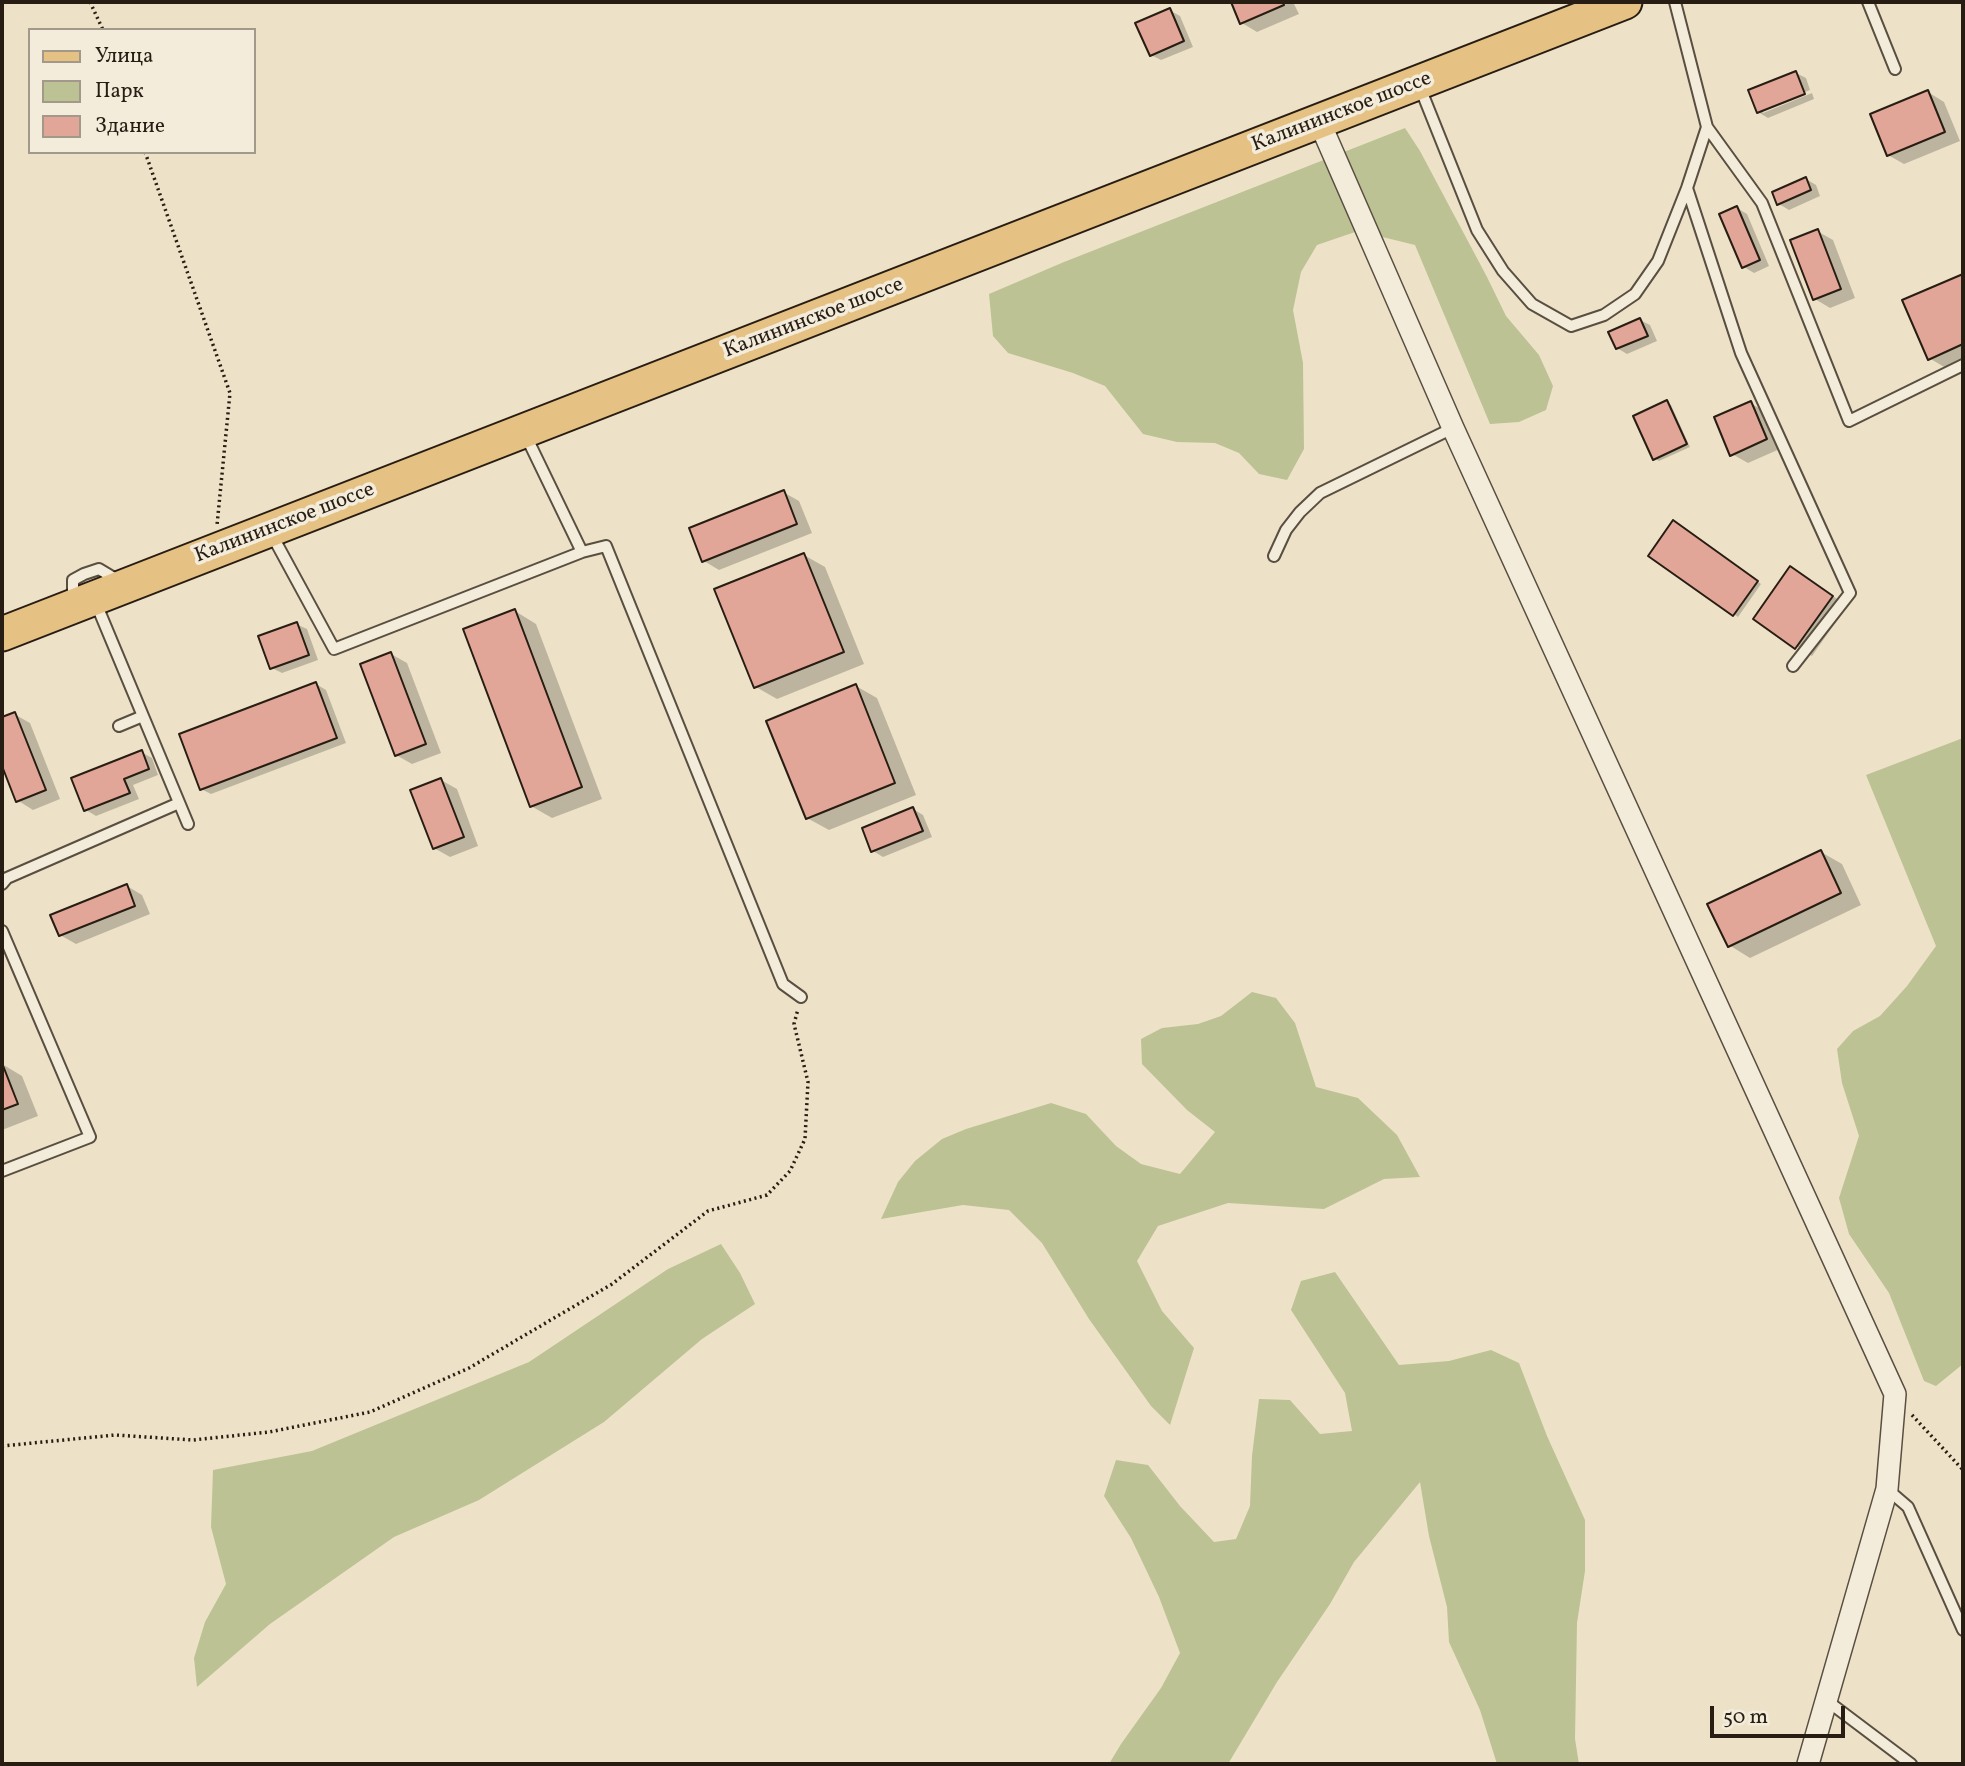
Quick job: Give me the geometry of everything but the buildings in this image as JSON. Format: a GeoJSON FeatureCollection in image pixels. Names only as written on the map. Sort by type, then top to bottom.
{"type":"FeatureCollection","features":[{"type":"Feature","properties":{"kind":"main road","name":"Калининское шоссе"},"geometry":{"type":"LineString","coordinates":[[2,634],[1625,2]]}},
{"type":"Feature","properties":{"kind":"street"},"geometry":{"type":"LineString","coordinates":[[1319,121],[1453,428],[1895,1395],[1887,1489],[1808,1764]]}},
{"type":"Feature","properties":{"kind":"lane"},"geometry":{"type":"LineString","coordinates":[[1675,2],[1707,127],[1762,203],[1849,421],[1963,365]]}},
{"type":"Feature","properties":{"kind":"lane"},"geometry":{"type":"LineString","coordinates":[[1868,2],[1895,69]]}},
{"type":"Feature","properties":{"kind":"lane"},"geometry":{"type":"LineString","coordinates":[[1418,82],[1477,230],[1503,271],[1532,304],[1571,326],[1604,315],[1635,293],[1658,261],[1687,188],[1707,127]]}},
{"type":"Feature","properties":{"kind":"lane"},"geometry":{"type":"LineString","coordinates":[[1687,188],[1741,353],[1850,593],[1793,666]]}},
{"type":"Feature","properties":{"kind":"lane"},"geometry":{"type":"LineString","coordinates":[[1274,556],[1286,530],[1320,493],[1453,428]]}},
{"type":"Feature","properties":{"kind":"lane"},"geometry":{"type":"LineString","coordinates":[[524,431],[582,552]]}},
{"type":"Feature","properties":{"kind":"lane"},"geometry":{"type":"LineString","coordinates":[[270,530],[334,649],[606,545],[783,984],[801,997]]}},
{"type":"Feature","properties":{"kind":"lane"},"geometry":{"type":"LineString","coordinates":[[83,603],[143,716],[188,824]]}},
{"type":"Feature","properties":{"kind":"lane"},"geometry":{"type":"LineString","coordinates":[[119,726],[143,716]]}},
{"type":"Feature","properties":{"kind":"lane"},"geometry":{"type":"LineString","coordinates":[[2,884],[7,878],[179,803]]}},
{"type":"Feature","properties":{"kind":"lane"},"geometry":{"type":"LineString","coordinates":[[2,931],[90,1137],[2,1171]]}},
{"type":"Feature","properties":{"kind":"lane"},"geometry":{"type":"LineString","coordinates":[[1887,1489],[1908,1507],[1963,1630]]}},
{"type":"Feature","properties":{"kind":"lane"},"geometry":{"type":"LineString","coordinates":[[1826,1700],[1911,1764]]}},
{"type":"Feature","properties":{"kind":"path"},"geometry":{"type":"LineString","coordinates":[[90,2],[102,28]]}},
{"type":"Feature","properties":{"kind":"path"},"geometry":{"type":"LineString","coordinates":[[146,154],[230,393],[215,552]]}},
{"type":"Feature","properties":{"kind":"path"},"geometry":{"type":"LineString","coordinates":[[2,1446],[115,1435],[193,1440],[269,1432],[370,1412],[469,1368],[612,1284],[708,1211],[767,1195],[790,1171],[805,1139],[808,1082],[794,1024],[801,997]]}},
{"type":"Feature","properties":{"kind":"path"},"geometry":{"type":"LineString","coordinates":[[1895,1395],[1963,1470]]}},
{"type":"Feature","properties":{"kind":"green space"},"geometry":{"type":"Polygon","coordinates":[[[1405,128],[1420,151],[1506,316],[1539,355],[1553,386],[1546,410],[1519,422],[1490,424],[1415,245],[1358,231],[1317,245],[1301,272],[1293,310],[1303,363],[1304,449],[1287,480],[1259,474],[1239,453],[1215,443],[1177,442],[1143,434],[1105,386],[1008,353],[993,336],[989,294],[1405,128]]]}},
{"type":"Feature","properties":{"kind":"green space"},"geometry":{"type":"Polygon","coordinates":[[[1963,738],[1963,1364],[1936,1386],[1924,1381],[1889,1293],[1849,1234],[1839,1198],[1859,1136],[1842,1083],[1837,1049],[1853,1031],[1880,1016],[1907,986],[1936,946],[1866,775],[1963,738]]]}},
{"type":"Feature","properties":{"kind":"green space"},"geometry":{"type":"Polygon","coordinates":[[[1252,992],[1276,998],[1295,1023],[1316,1087],[1358,1098],[1397,1135],[1420,1177],[1384,1179],[1324,1209],[1228,1203],[1158,1226],[1137,1261],[1162,1311],[1194,1348],[1170,1425],[1151,1406],[1089,1319],[1042,1243],[1009,1210],[963,1205],[881,1219],[898,1182],[915,1161],[942,1139],[1051,1103],[1086,1114],[1116,1146],[1141,1164],[1180,1174],[1215,1132],[1187,1110],[1142,1064],[1141,1039],[1162,1028],[1198,1024],[1221,1016],[1252,992]]]}},
{"type":"Feature","properties":{"kind":"green space"},"geometry":{"type":"Polygon","coordinates":[[[721,1244],[740,1273],[755,1304],[702,1339],[604,1422],[479,1500],[394,1537],[270,1624],[197,1687],[194,1658],[205,1622],[226,1584],[211,1527],[213,1470],[312,1451],[529,1362],[668,1269],[721,1244]]]}},
{"type":"Feature","properties":{"kind":"green space"},"geometry":{"type":"Polygon","coordinates":[[[1335,1272],[1399,1365],[1449,1361],[1491,1350],[1519,1363],[1547,1436],[1585,1520],[1585,1571],[1577,1623],[1575,1739],[1579,1764],[1497,1764],[1480,1710],[1449,1642],[1447,1607],[1429,1536],[1420,1482],[1354,1562],[1228,1764],[1109,1764],[1161,1688],[1180,1653],[1159,1597],[1131,1538],[1104,1496],[1116,1460],[1148,1465],[1180,1506],[1214,1542],[1236,1539],[1250,1506],[1252,1456],[1259,1399],[1290,1400],[1320,1434],[1352,1431],[1345,1393],[1291,1310],[1301,1281],[1335,1272]]]}}]}
